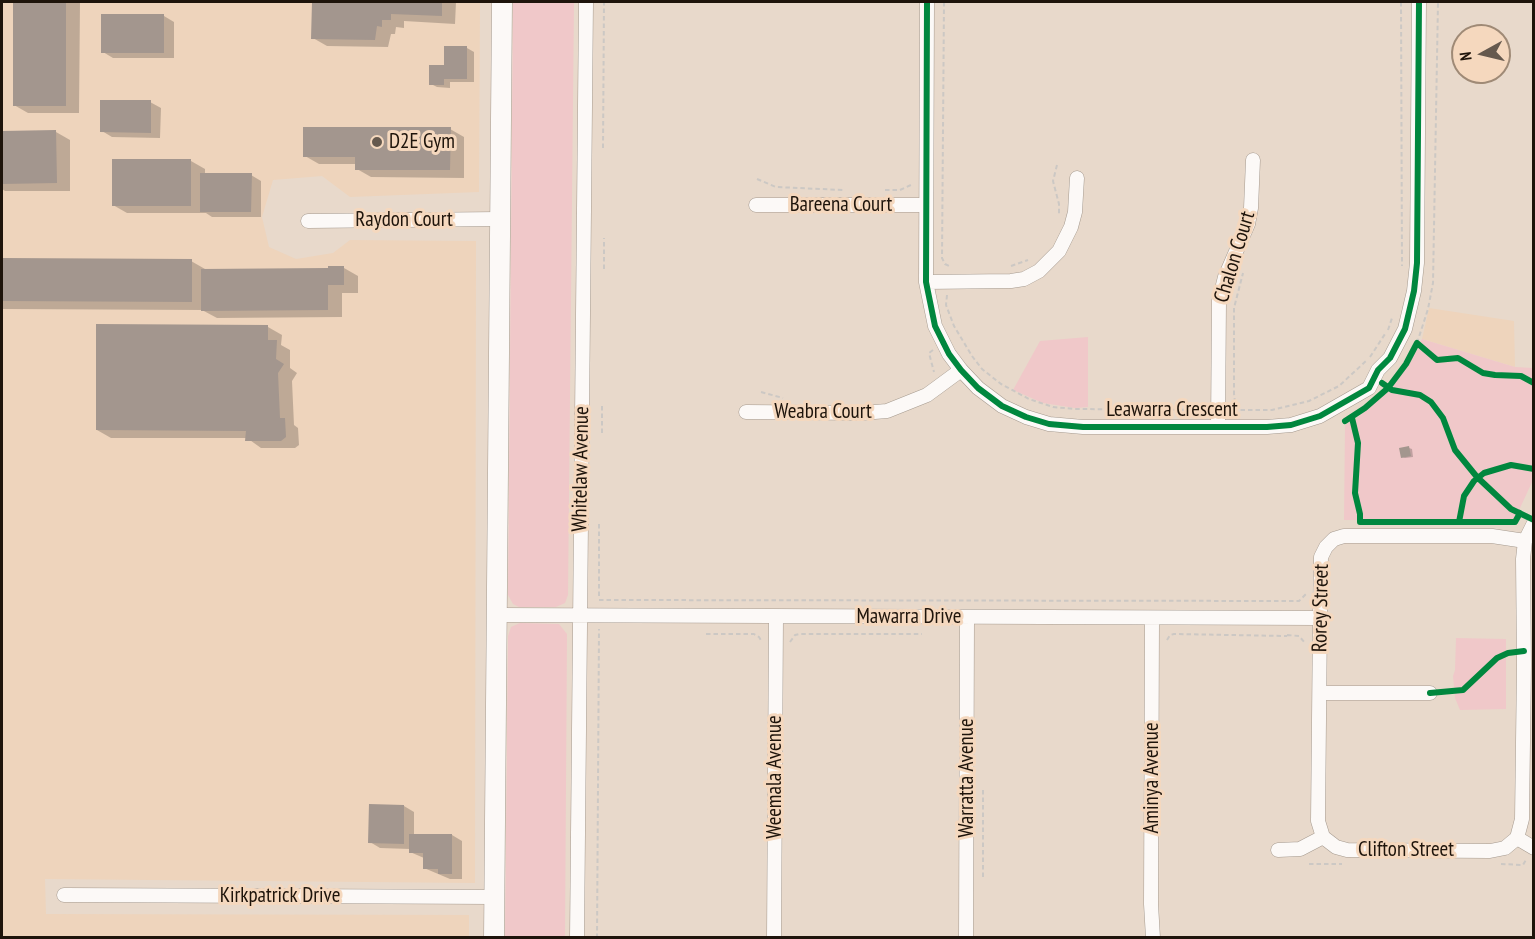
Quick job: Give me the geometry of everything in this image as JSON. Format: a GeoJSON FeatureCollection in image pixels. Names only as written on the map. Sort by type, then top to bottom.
{"type":"FeatureCollection","features":[{"type":"Feature","properties":{"kind":"street"},"geometry":{"type":"LineString","coordinates":[[494,938],[502,2]]}},
{"type":"Feature","properties":{"kind":"street","name":"Whitelaw Avenue"},"geometry":{"type":"LineString","coordinates":[[577,938],[586,2]]}},
{"type":"Feature","properties":{"kind":"street","name":"Leawarra Crescent"},"geometry":{"type":"LineString","coordinates":[[927,2],[926,282],[933,320],[944,345],[960,370],[978,388],[1002,406],[1048,424],[1083,427],[1283,426],[1329,412],[1369,388],[1378,370],[1390,358],[1400,340],[1412,305],[1417,263],[1419,2]]}},
{"type":"Feature","properties":{"kind":"street","name":"Chalon Court"},"geometry":{"type":"LineString","coordinates":[[1218,427],[1219,301],[1225,277],[1250,216],[1252,160]]}},
{"type":"Feature","properties":{"kind":"street"},"geometry":{"type":"LineString","coordinates":[[926,282],[1011,281],[1024,279],[1039,271],[1059,251],[1071,226],[1075,212],[1077,178]]}},
{"type":"Feature","properties":{"kind":"street","name":"Bareena Court"},"geometry":{"type":"LineString","coordinates":[[756,205],[926,205]]}},
{"type":"Feature","properties":{"kind":"street","name":"Raydon Court"},"geometry":{"type":"LineString","coordinates":[[308,221],[499,219]]}},
{"type":"Feature","properties":{"kind":"street","name":"Weabra Court"},"geometry":{"type":"LineString","coordinates":[[746,412],[862,413],[887,411],[927,394],[960,370]]}},
{"type":"Feature","properties":{"kind":"street"},"geometry":{"type":"LineString","coordinates":[[1533,523],[1525,541],[1523,559],[1529,665],[1522,819],[1518,837],[1533,848]]}},
{"type":"Feature","properties":{"kind":"street","name":"Rorey Street"},"geometry":{"type":"LineString","coordinates":[[1323,837],[1318,818],[1320,618],[1321,557],[1326,547],[1336,538],[1344,536],[1492,536],[1525,541]]}},
{"type":"Feature","properties":{"kind":"street","name":"Mawarra Drive"},"geometry":{"type":"LineString","coordinates":[[498,615],[1320,618]]}},
{"type":"Feature","properties":{"kind":"street","name":"Weemala Avenue"},"geometry":{"type":"LineString","coordinates":[[774,938],[776,617]]}},
{"type":"Feature","properties":{"kind":"street","name":"Warratta Avenue"},"geometry":{"type":"LineString","coordinates":[[966,938],[967,618]]}},
{"type":"Feature","properties":{"kind":"street","name":"Aminya Avenue"},"geometry":{"type":"LineString","coordinates":[[1152,618],[1151,904],[1153,938]]}},
{"type":"Feature","properties":{"kind":"street"},"geometry":{"type":"LineString","coordinates":[[1320,693],[1430,693]]}},
{"type":"Feature","properties":{"kind":"street"},"geometry":{"type":"LineString","coordinates":[[1278,850],[1300,849],[1323,837]]}},
{"type":"Feature","properties":{"kind":"street","name":"Clifton Street"},"geometry":{"type":"LineString","coordinates":[[1323,837],[1336,847],[1347,850],[1490,851],[1505,848],[1518,837]]}},
{"type":"Feature","properties":{"kind":"street","name":"Kirkpatrick Drive"},"geometry":{"type":"LineString","coordinates":[[64,895],[495,897]]}},
{"type":"Feature","properties":{"kind":"path"},"geometry":{"type":"LineString","coordinates":[[603,148],[604,2]]}},
{"type":"Feature","properties":{"kind":"path"},"geometry":{"type":"LineString","coordinates":[[944,2],[942,258],[945,264],[946,305],[966,349],[982,369],[994,378],[1021,396],[1068,409],[1236,410],[1287,407],[1309,401],[1339,386],[1359,369],[1388,330],[1395,311]]}},
{"type":"Feature","properties":{"kind":"path"},"geometry":{"type":"LineString","coordinates":[[1401,2],[1402,268]]}},
{"type":"Feature","properties":{"kind":"path"},"geometry":{"type":"LineString","coordinates":[[1415,346],[1428,309],[1433,284],[1438,2]]}},
{"type":"Feature","properties":{"kind":"path"},"geometry":{"type":"LineString","coordinates":[[1057,165],[1053,181],[1059,204],[1058,217]]}},
{"type":"Feature","properties":{"kind":"path"},"geometry":{"type":"LineString","coordinates":[[757,179],[776,187],[846,190]]}},
{"type":"Feature","properties":{"kind":"path"},"geometry":{"type":"LineString","coordinates":[[879,190],[900,190],[910,184],[943,186]]}},
{"type":"Feature","properties":{"kind":"path"},"geometry":{"type":"LineString","coordinates":[[604,238],[604,269]]}},
{"type":"Feature","properties":{"kind":"path"},"geometry":{"type":"LineString","coordinates":[[1006,267],[1028,260],[1034,255]]}},
{"type":"Feature","properties":{"kind":"path"},"geometry":{"type":"LineString","coordinates":[[945,264],[949,267],[960,267]]}},
{"type":"Feature","properties":{"kind":"path"},"geometry":{"type":"LineString","coordinates":[[1236,410],[1234,308],[1245,269]]}},
{"type":"Feature","properties":{"kind":"path"},"geometry":{"type":"LineString","coordinates":[[1400,340],[1424,347]]}},
{"type":"Feature","properties":{"kind":"path"},"geometry":{"type":"LineString","coordinates":[[926,377],[934,373],[929,353],[944,345]]}},
{"type":"Feature","properties":{"kind":"path"},"geometry":{"type":"LineString","coordinates":[[761,392],[784,398]]}},
{"type":"Feature","properties":{"kind":"path"},"geometry":{"type":"LineString","coordinates":[[602,406],[602,436]]}},
{"type":"Feature","properties":{"kind":"path"},"geometry":{"type":"LineString","coordinates":[[597,938],[599,524]]}},
{"type":"Feature","properties":{"kind":"path"},"geometry":{"type":"LineString","coordinates":[[599,600],[1299,601],[1307,593]]}},
{"type":"Feature","properties":{"kind":"path"},"geometry":{"type":"LineString","coordinates":[[706,634],[754,634],[761,639],[762,645]]}},
{"type":"Feature","properties":{"kind":"path"},"geometry":{"type":"LineString","coordinates":[[789,647],[792,638],[800,634],[922,634]]}},
{"type":"Feature","properties":{"kind":"path"},"geometry":{"type":"LineString","coordinates":[[1165,644],[1169,636],[1174,634],[1287,636]]}},
{"type":"Feature","properties":{"kind":"path"},"geometry":{"type":"LineString","coordinates":[[982,790],[983,877]]}},
{"type":"Feature","properties":{"kind":"shaded area"},"geometry":{"type":"Polygon","coordinates":[[[2,2],[480,2],[479,192],[350,197],[322,176],[273,180],[262,217],[269,247],[296,259],[333,253],[350,240],[476,241],[475,883],[45,879],[46,914],[469,915],[469,937],[2,938],[2,2]]]}},
{"type":"Feature","properties":{"kind":"shaded area"},"geometry":{"type":"Polygon","coordinates":[[[513,2],[574,2],[568,595],[565,603],[556,607],[519,607],[513,604],[508,595],[513,2]]]}},
{"type":"Feature","properties":{"kind":"shaded area"},"geometry":{"type":"Polygon","coordinates":[[[1429,308],[1514,321],[1515,367],[1422,339],[1429,308]]]}},
{"type":"Feature","properties":{"kind":"shaded area"},"geometry":{"type":"Polygon","coordinates":[[[1088,337],[1088,407],[1075,408],[1043,403],[1013,390],[1040,341],[1088,337]]]}},
{"type":"Feature","properties":{"kind":"shaded area"},"geometry":{"type":"Polygon","coordinates":[[[1422,339],[1515,367],[1533,368],[1533,480],[1514,521],[1344,520],[1345,425],[1362,414],[1387,392],[1422,339]]]}},
{"type":"Feature","properties":{"kind":"shaded area"},"geometry":{"type":"Polygon","coordinates":[[[520,623],[559,624],[567,634],[565,937],[505,937],[508,636],[511,627],[520,623]]]}},
{"type":"Feature","properties":{"kind":"shaded area"},"geometry":{"type":"Polygon","coordinates":[[[1456,638],[1506,639],[1506,709],[1460,710],[1455,698],[1453,676],[1456,638]]]}},
{"type":"Feature","properties":{"kind":"building"},"geometry":{"type":"Polygon","coordinates":[[[13,2],[66,2],[66,106],[13,106],[13,2]]]}},
{"type":"Feature","properties":{"kind":"building"},"geometry":{"type":"Polygon","coordinates":[[[312,2],[442,2],[442,16],[391,14],[391,20],[382,20],[382,27],[377,26],[375,40],[311,39],[312,2]]]}},
{"type":"Feature","properties":{"kind":"building"},"geometry":{"type":"Polygon","coordinates":[[[101,14],[164,14],[164,53],[101,53],[101,14]]]}},
{"type":"Feature","properties":{"kind":"building"},"geometry":{"type":"Polygon","coordinates":[[[444,46],[467,46],[467,79],[444,79],[444,85],[429,85],[429,65],[444,65],[444,46]]]}},
{"type":"Feature","properties":{"kind":"building"},"geometry":{"type":"Polygon","coordinates":[[[100,100],[151,100],[151,133],[100,132],[100,100]]]}},
{"type":"Feature","properties":{"kind":"building","name":"D2E Gym"},"geometry":{"type":"Polygon","coordinates":[[[303,127],[451,127],[450,170],[355,170],[355,157],[303,157],[303,127]]]}},
{"type":"Feature","properties":{"kind":"building"},"geometry":{"type":"Polygon","coordinates":[[[56,130],[57,183],[2,184],[2,131],[56,130]]]}},
{"type":"Feature","properties":{"kind":"building"},"geometry":{"type":"Polygon","coordinates":[[[112,159],[191,159],[191,206],[112,206],[112,159]]]}},
{"type":"Feature","properties":{"kind":"building"},"geometry":{"type":"Polygon","coordinates":[[[200,173],[252,173],[251,212],[200,212],[200,173]]]}},
{"type":"Feature","properties":{"kind":"building"},"geometry":{"type":"Polygon","coordinates":[[[2,258],[192,259],[192,302],[2,301],[2,258]]]}},
{"type":"Feature","properties":{"kind":"building"},"geometry":{"type":"Polygon","coordinates":[[[328,266],[344,266],[344,285],[328,285],[328,310],[201,311],[201,269],[328,268],[328,266]]]}},
{"type":"Feature","properties":{"kind":"building"},"geometry":{"type":"Polygon","coordinates":[[[96,324],[268,325],[268,340],[277,340],[276,359],[284,364],[278,373],[280,418],[285,418],[286,437],[281,441],[245,441],[246,431],[96,430],[96,324]]]}},
{"type":"Feature","properties":{"kind":"building"},"geometry":{"type":"Polygon","coordinates":[[[1409,446],[1411,456],[1401,458],[1399,448],[1409,446]]]}},
{"type":"Feature","properties":{"kind":"building"},"geometry":{"type":"Polygon","coordinates":[[[369,804],[404,805],[404,844],[368,843],[369,804]]]}},
{"type":"Feature","properties":{"kind":"building"},"geometry":{"type":"Polygon","coordinates":[[[409,834],[452,834],[452,874],[438,874],[438,869],[423,869],[423,853],[409,853],[409,834]]]}},
{"type":"Feature","properties":{"kind":"cycle path"},"geometry":{"type":"LineString","coordinates":[[927,2],[926,282],[935,326],[949,354],[961,370],[978,388],[1002,406],[1049,424],[1083,427],[1291,425],[1320,416],[1369,388],[1378,370],[1390,358],[1405,329],[1414,291],[1417,263],[1419,2]]}},
{"type":"Feature","properties":{"kind":"cycle path"},"geometry":{"type":"LineString","coordinates":[[1345,421],[1365,408],[1388,388],[1406,364],[1417,343],[1437,360],[1458,358],[1483,373],[1521,376],[1534,383]]}},
{"type":"Feature","properties":{"kind":"cycle path"},"geometry":{"type":"LineString","coordinates":[[1382,383],[1392,390],[1420,395],[1431,402],[1443,418],[1455,450],[1477,477],[1511,509],[1534,520]]}},
{"type":"Feature","properties":{"kind":"cycle path"},"geometry":{"type":"LineString","coordinates":[[1352,418],[1358,443],[1355,493],[1360,522],[1515,522],[1520,513]]}},
{"type":"Feature","properties":{"kind":"cycle path"},"geometry":{"type":"LineString","coordinates":[[1459,522],[1464,496],[1474,481],[1484,473],[1511,465],[1534,469]]}},
{"type":"Feature","properties":{"kind":"cycle path"},"geometry":{"type":"LineString","coordinates":[[1430,693],[1463,690],[1497,658],[1508,653],[1524,651]]}},
{"type":"Feature","properties":{"kind":"place","name":"D2E Gym"},"geometry":{"type":"Point","coordinates":[377,142]}}]}
